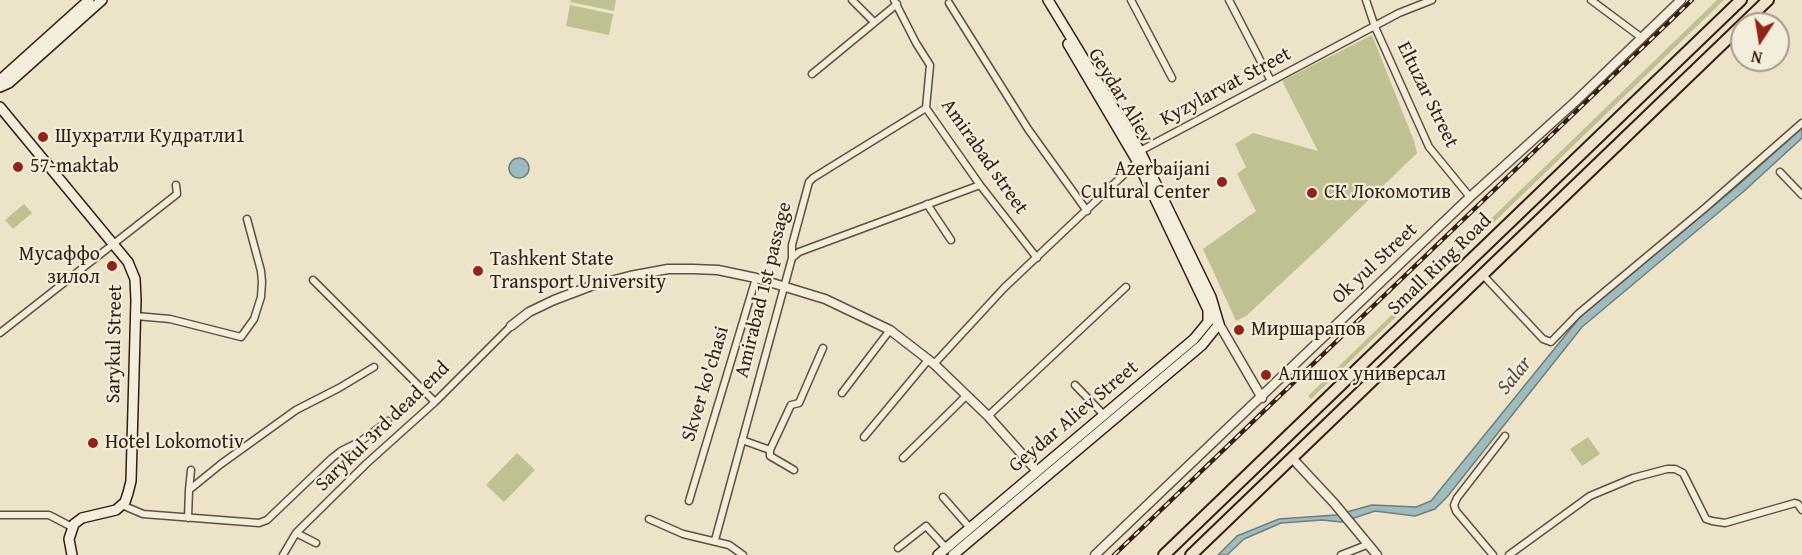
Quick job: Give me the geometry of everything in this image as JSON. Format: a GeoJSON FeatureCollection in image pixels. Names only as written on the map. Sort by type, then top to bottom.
{"type":"FeatureCollection","features":[{"type":"Feature","properties":{"kind":"highway","name":"Small Ring Road"},"geometry":{"type":"LineString","coordinates":[[1164,555],[1741,0]]}},
{"type":"Feature","properties":{"kind":"highway","name":"Small Ring Road"},"geometry":{"type":"LineString","coordinates":[[1755,12],[1768,0]]}},
{"type":"Feature","properties":{"kind":"highway","name":"Small Ring Road"},"geometry":{"type":"LineString","coordinates":[[1191,555],[1730,36]]}},
{"type":"Feature","properties":{"kind":"highway"},"geometry":{"type":"LineString","coordinates":[[1279,446],[1292,458]]}},
{"type":"Feature","properties":{"kind":"main road"},"geometry":{"type":"LineString","coordinates":[[0,80],[89,0]]}},
{"type":"Feature","properties":{"kind":"main road"},"geometry":{"type":"LineString","coordinates":[[0,87],[9,83],[102,0]]}},
{"type":"Feature","properties":{"kind":"main road","name":"Geydar Aliev"},"geometry":{"type":"LineString","coordinates":[[1041,0],[1139,156],[1208,310]]}},
{"type":"Feature","properties":{"kind":"main road"},"geometry":{"type":"LineString","coordinates":[[1048,0],[1139,156],[1211,297],[1219,324]]}},
{"type":"Feature","properties":{"kind":"main road","name":"Sarykul Street"},"geometry":{"type":"LineString","coordinates":[[0,107],[128,262],[135,276],[136,316],[130,482],[127,498],[122,505]]}},
{"type":"Feature","properties":{"kind":"main road"},"geometry":{"type":"LineString","coordinates":[[1208,310],[1219,324]]}},
{"type":"Feature","properties":{"kind":"main road","name":"Geydar Aliev Street"},"geometry":{"type":"LineString","coordinates":[[938,555],[950,551],[1147,385],[1200,333],[1208,322],[1208,310]]}},
{"type":"Feature","properties":{"kind":"main road","name":"Geydar Aliev Street"},"geometry":{"type":"LineString","coordinates":[[950,551],[970,528],[1040,475],[1104,415],[1202,345],[1219,324]]}},
{"type":"Feature","properties":{"kind":"main road"},"geometry":{"type":"LineString","coordinates":[[72,555],[69,539],[72,527],[82,518],[112,512],[122,505]]}},
{"type":"Feature","properties":{"kind":"street"},"geometry":{"type":"LineString","coordinates":[[852,0],[874,22]]}},
{"type":"Feature","properties":{"kind":"street"},"geometry":{"type":"LineString","coordinates":[[1131,0],[1172,78]]}},
{"type":"Feature","properties":{"kind":"street"},"geometry":{"type":"LineString","coordinates":[[1229,0],[1271,81]]}},
{"type":"Feature","properties":{"kind":"street","name":"Eltuzar Street"},"geometry":{"type":"LineString","coordinates":[[1366,0],[1375,27],[1429,147],[1470,197]]}},
{"type":"Feature","properties":{"kind":"street","name":"Kyzylarvat Street"},"geometry":{"type":"LineString","coordinates":[[864,437],[932,361],[1004,288],[1087,211],[1139,156],[1271,81],[1399,14],[1432,0]]}},
{"type":"Feature","properties":{"kind":"street"},"geometry":{"type":"LineString","coordinates":[[1591,0],[1642,39]]}},
{"type":"Feature","properties":{"kind":"street","name":"Ok yul Street"},"geometry":{"type":"LineString","coordinates":[[1095,555],[1470,197],[1642,39],[1679,1]]}},
{"type":"Feature","properties":{"kind":"street","name":"Amirabad street"},"geometry":{"type":"LineString","coordinates":[[812,74],[895,2],[915,43],[930,65],[926,108],[980,185],[1037,258]]}},
{"type":"Feature","properties":{"kind":"street"},"geometry":{"type":"LineString","coordinates":[[949,3],[1028,129],[1087,211]]}},
{"type":"Feature","properties":{"kind":"street","name":"Amirabad 1st passage"},"geometry":{"type":"LineString","coordinates":[[715,540],[792,258],[792,245],[810,180],[926,108]]}},
{"type":"Feature","properties":{"kind":"street"},"geometry":{"type":"LineString","coordinates":[[1482,274],[1543,339],[1551,342],[1578,314],[1802,123]]}},
{"type":"Feature","properties":{"kind":"street"},"geometry":{"type":"LineString","coordinates":[[1780,172],[1802,195]]}},
{"type":"Feature","properties":{"kind":"street"},"geometry":{"type":"LineString","coordinates":[[0,333],[177,194],[176,185]]}},
{"type":"Feature","properties":{"kind":"street"},"geometry":{"type":"LineString","coordinates":[[792,258],[799,252],[980,185]]}},
{"type":"Feature","properties":{"kind":"street"},"geometry":{"type":"LineString","coordinates":[[927,204],[951,240]]}},
{"type":"Feature","properties":{"kind":"street"},"geometry":{"type":"LineString","coordinates":[[136,316],[170,320],[241,337],[254,319],[261,297],[262,282],[247,219]]}},
{"type":"Feature","properties":{"kind":"street"},"geometry":{"type":"LineString","coordinates":[[511,326],[529,312],[554,300],[598,284],[630,276],[693,269],[718,270],[756,278],[838,304],[891,330],[932,361],[967,395],[1040,475]]}},
{"type":"Feature","properties":{"kind":"street","name":"Skver ko'chasi"},"geometry":{"type":"LineString","coordinates":[[689,501],[756,278]]}},
{"type":"Feature","properties":{"kind":"street"},"geometry":{"type":"LineString","coordinates":[[313,280],[435,402]]}},
{"type":"Feature","properties":{"kind":"street"},"geometry":{"type":"LineString","coordinates":[[988,416],[1126,288]]}},
{"type":"Feature","properties":{"kind":"street"},"geometry":{"type":"LineString","coordinates":[[1219,324],[1262,398]]}},
{"type":"Feature","properties":{"kind":"street","name":"Sarykul 3rd dead end"},"geometry":{"type":"LineString","coordinates":[[284,555],[296,533],[366,464],[435,402],[511,326]]}},
{"type":"Feature","properties":{"kind":"street"},"geometry":{"type":"LineString","coordinates":[[842,393],[891,330]]}},
{"type":"Feature","properties":{"kind":"street"},"geometry":{"type":"LineString","coordinates":[[794,470],[770,456],[770,450],[791,405],[798,403],[823,348]]}},
{"type":"Feature","properties":{"kind":"street"},"geometry":{"type":"LineString","coordinates":[[189,490],[296,410],[374,367]]}},
{"type":"Feature","properties":{"kind":"street"},"geometry":{"type":"LineString","coordinates":[[1075,385],[1104,415]]}},
{"type":"Feature","properties":{"kind":"street"},"geometry":{"type":"LineString","coordinates":[[903,458],[967,395]]}},
{"type":"Feature","properties":{"kind":"street"},"geometry":{"type":"LineString","coordinates":[[122,505],[144,514],[260,523],[267,520],[332,458],[361,441],[388,421]]}},
{"type":"Feature","properties":{"kind":"street"},"geometry":{"type":"LineString","coordinates":[[1493,555],[1456,511],[1454,505],[1505,436]]}},
{"type":"Feature","properties":{"kind":"street"},"geometry":{"type":"LineString","coordinates":[[742,440],[770,450]]}},
{"type":"Feature","properties":{"kind":"street"},"geometry":{"type":"LineString","coordinates":[[1292,458],[1335,502],[1377,555]]}},
{"type":"Feature","properties":{"kind":"street"},"geometry":{"type":"LineString","coordinates":[[1509,555],[1590,496],[1633,478],[1667,469],[1675,468],[1683,473],[1706,519],[1712,522],[1725,523],[1795,503],[1802,510]]}},
{"type":"Feature","properties":{"kind":"street"},"geometry":{"type":"LineString","coordinates":[[188,518],[191,470]]}},
{"type":"Feature","properties":{"kind":"street"},"geometry":{"type":"LineString","coordinates":[[943,497],[970,528]]}},
{"type":"Feature","properties":{"kind":"street"},"geometry":{"type":"LineString","coordinates":[[0,515],[50,515],[72,527]]}},
{"type":"Feature","properties":{"kind":"street"},"geometry":{"type":"LineString","coordinates":[[649,519],[683,534],[729,545],[742,555]]}},
{"type":"Feature","properties":{"kind":"street"},"geometry":{"type":"LineString","coordinates":[[898,548],[926,526],[950,551]]}},
{"type":"Feature","properties":{"kind":"street"},"geometry":{"type":"LineString","coordinates":[[296,533],[316,543]]}},
{"type":"Feature","properties":{"kind":"street"},"geometry":{"type":"LineString","coordinates":[[1341,555],[1369,544]]}},
{"type":"Feature","properties":{"kind":"green space"},"geometry":{"type":"Polygon","coordinates":[[[571,0],[616,0],[614,11],[570,2],[571,0]]]}},
{"type":"Feature","properties":{"kind":"green space"},"geometry":{"type":"Polygon","coordinates":[[[1717,0],[1724,0],[1311,399],[1308,396],[1717,0]]]}},
{"type":"Feature","properties":{"kind":"green space"},"geometry":{"type":"Polygon","coordinates":[[[570,5],[613,14],[609,35],[566,26],[570,5]]]}},
{"type":"Feature","properties":{"kind":"green space","name":"СК Локомотив"},"geometry":{"type":"Polygon","coordinates":[[[1372,35],[1417,153],[1246,316],[1236,321],[1203,249],[1256,211],[1237,174],[1246,167],[1235,144],[1253,133],[1318,151],[1282,81],[1372,35]]]}},
{"type":"Feature","properties":{"kind":"green space"},"geometry":{"type":"Polygon","coordinates":[[[24,204],[32,213],[13,229],[5,220],[24,204]]]}},
{"type":"Feature","properties":{"kind":"green space"},"geometry":{"type":"Polygon","coordinates":[[[1588,437],[1600,454],[1582,466],[1570,449],[1588,437]]]}},
{"type":"Feature","properties":{"kind":"green space"},"geometry":{"type":"Polygon","coordinates":[[[517,453],[535,470],[504,502],[486,485],[517,453]]]}},
{"type":"Feature","properties":{"kind":"water","name":"Salar"},"geometry":{"type":"Polygon","coordinates":[[[1802,128],[1802,138],[1743,192],[1582,327],[1435,509],[1415,516],[1375,511],[1342,522],[1322,520],[1281,523],[1244,539],[1227,555],[1218,555],[1237,536],[1279,519],[1336,515],[1372,505],[1416,507],[1431,501],[1581,316],[1736,187],[1802,128]]]}},
{"type":"Feature","properties":{"kind":"water"},"geometry":{"type":"Polygon","coordinates":[[[519,158],[526,161],[529,168],[526,175],[519,178],[512,175],[509,168],[512,161],[519,158]]]}},
{"type":"Feature","properties":{"kind":"railway"},"geometry":{"type":"LineString","coordinates":[[1114,555],[1692,0]]}},
{"type":"Feature","properties":{"kind":"place","name":"Шухратли Кудратли1"},"geometry":{"type":"Point","coordinates":[43,137]}},
{"type":"Feature","properties":{"kind":"place","name":"57-maktab"},"geometry":{"type":"Point","coordinates":[18,167]}},
{"type":"Feature","properties":{"kind":"place","name":"Azerbaijani Cultural Center"},"geometry":{"type":"Point","coordinates":[1222,182]}},
{"type":"Feature","properties":{"kind":"place","name":"СК Локомотив"},"geometry":{"type":"Point","coordinates":[1312,193]}},
{"type":"Feature","properties":{"kind":"place","name":"Мусаффо зилол"},"geometry":{"type":"Point","coordinates":[112,266]}},
{"type":"Feature","properties":{"kind":"place","name":"Tashkent State Transport University"},"geometry":{"type":"Point","coordinates":[478,271]}},
{"type":"Feature","properties":{"kind":"place","name":"Миршарапов"},"geometry":{"type":"Point","coordinates":[1239,330]}},
{"type":"Feature","properties":{"kind":"place","name":"Алишох универсал"},"geometry":{"type":"Point","coordinates":[1266,375]}},
{"type":"Feature","properties":{"kind":"place","name":"Hotel Lokomotiv"},"geometry":{"type":"Point","coordinates":[93,443]}}]}
